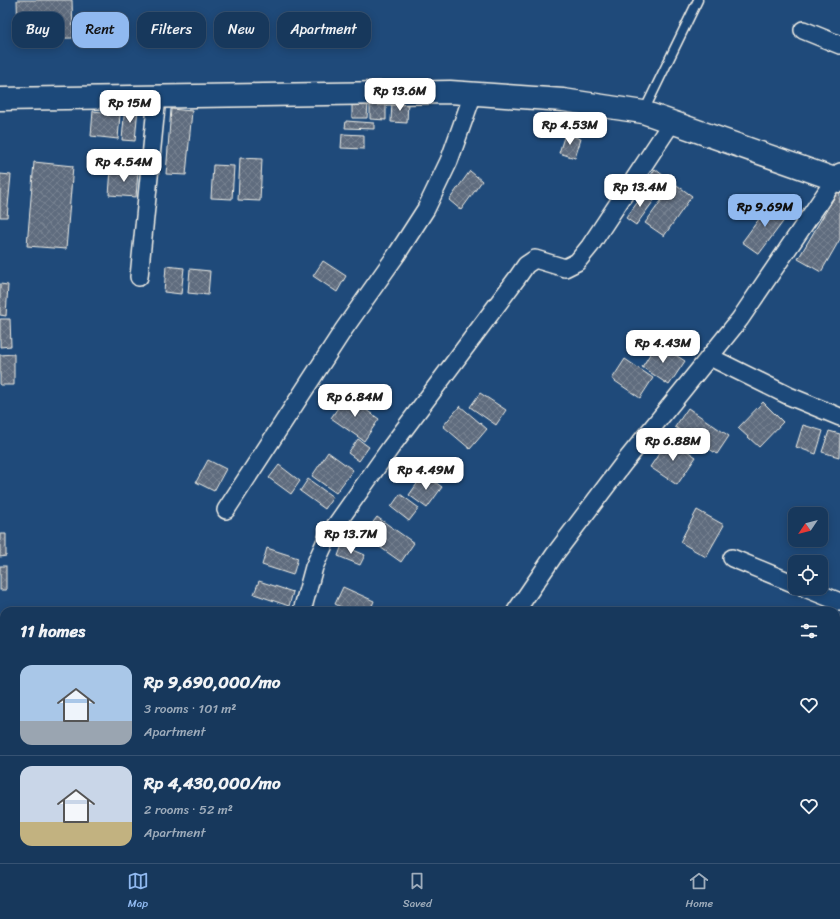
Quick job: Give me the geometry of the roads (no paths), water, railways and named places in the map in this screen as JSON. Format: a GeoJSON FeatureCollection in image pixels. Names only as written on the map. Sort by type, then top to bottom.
{"type":"FeatureCollection","features":[{"type":"Feature","properties":{"kind":"street"},"geometry":{"type":"LineString","coordinates":[[803,30],[840,45]]}},
{"type":"Feature","properties":{"kind":"street"},"geometry":{"type":"LineString","coordinates":[[0,100],[450,92],[563,100],[643,112],[839,178],[740,319],[622,464],[555,554],[519,607]]}},
{"type":"Feature","properties":{"kind":"street"},"geometry":{"type":"LineString","coordinates":[[226,510],[344,328],[397,254],[426,209],[449,161],[473,94]]}},
{"type":"Feature","properties":{"kind":"street"},"geometry":{"type":"LineString","coordinates":[[139,277],[157,97]]}},
{"type":"Feature","properties":{"kind":"street"},"geometry":{"type":"LineString","coordinates":[[303,607],[314,567],[328,536],[391,447],[517,278],[530,262],[535,259],[565,268],[577,262],[590,246],[672,122]]}},
{"type":"Feature","properties":{"kind":"street"},"geometry":{"type":"LineString","coordinates":[[710,357],[789,396],[840,417]]}},
{"type":"Feature","properties":{"kind":"street"},"geometry":{"type":"LineString","coordinates":[[732,558],[788,581]]}},
{"type":"Feature","properties":{"kind":"street"},"geometry":{"type":"LineString","coordinates":[[822,595],[840,602]]}},
{"type":"Feature","properties":{"kind":"lane"},"geometry":{"type":"LineString","coordinates":[[643,112],[698,0]]}}]}
